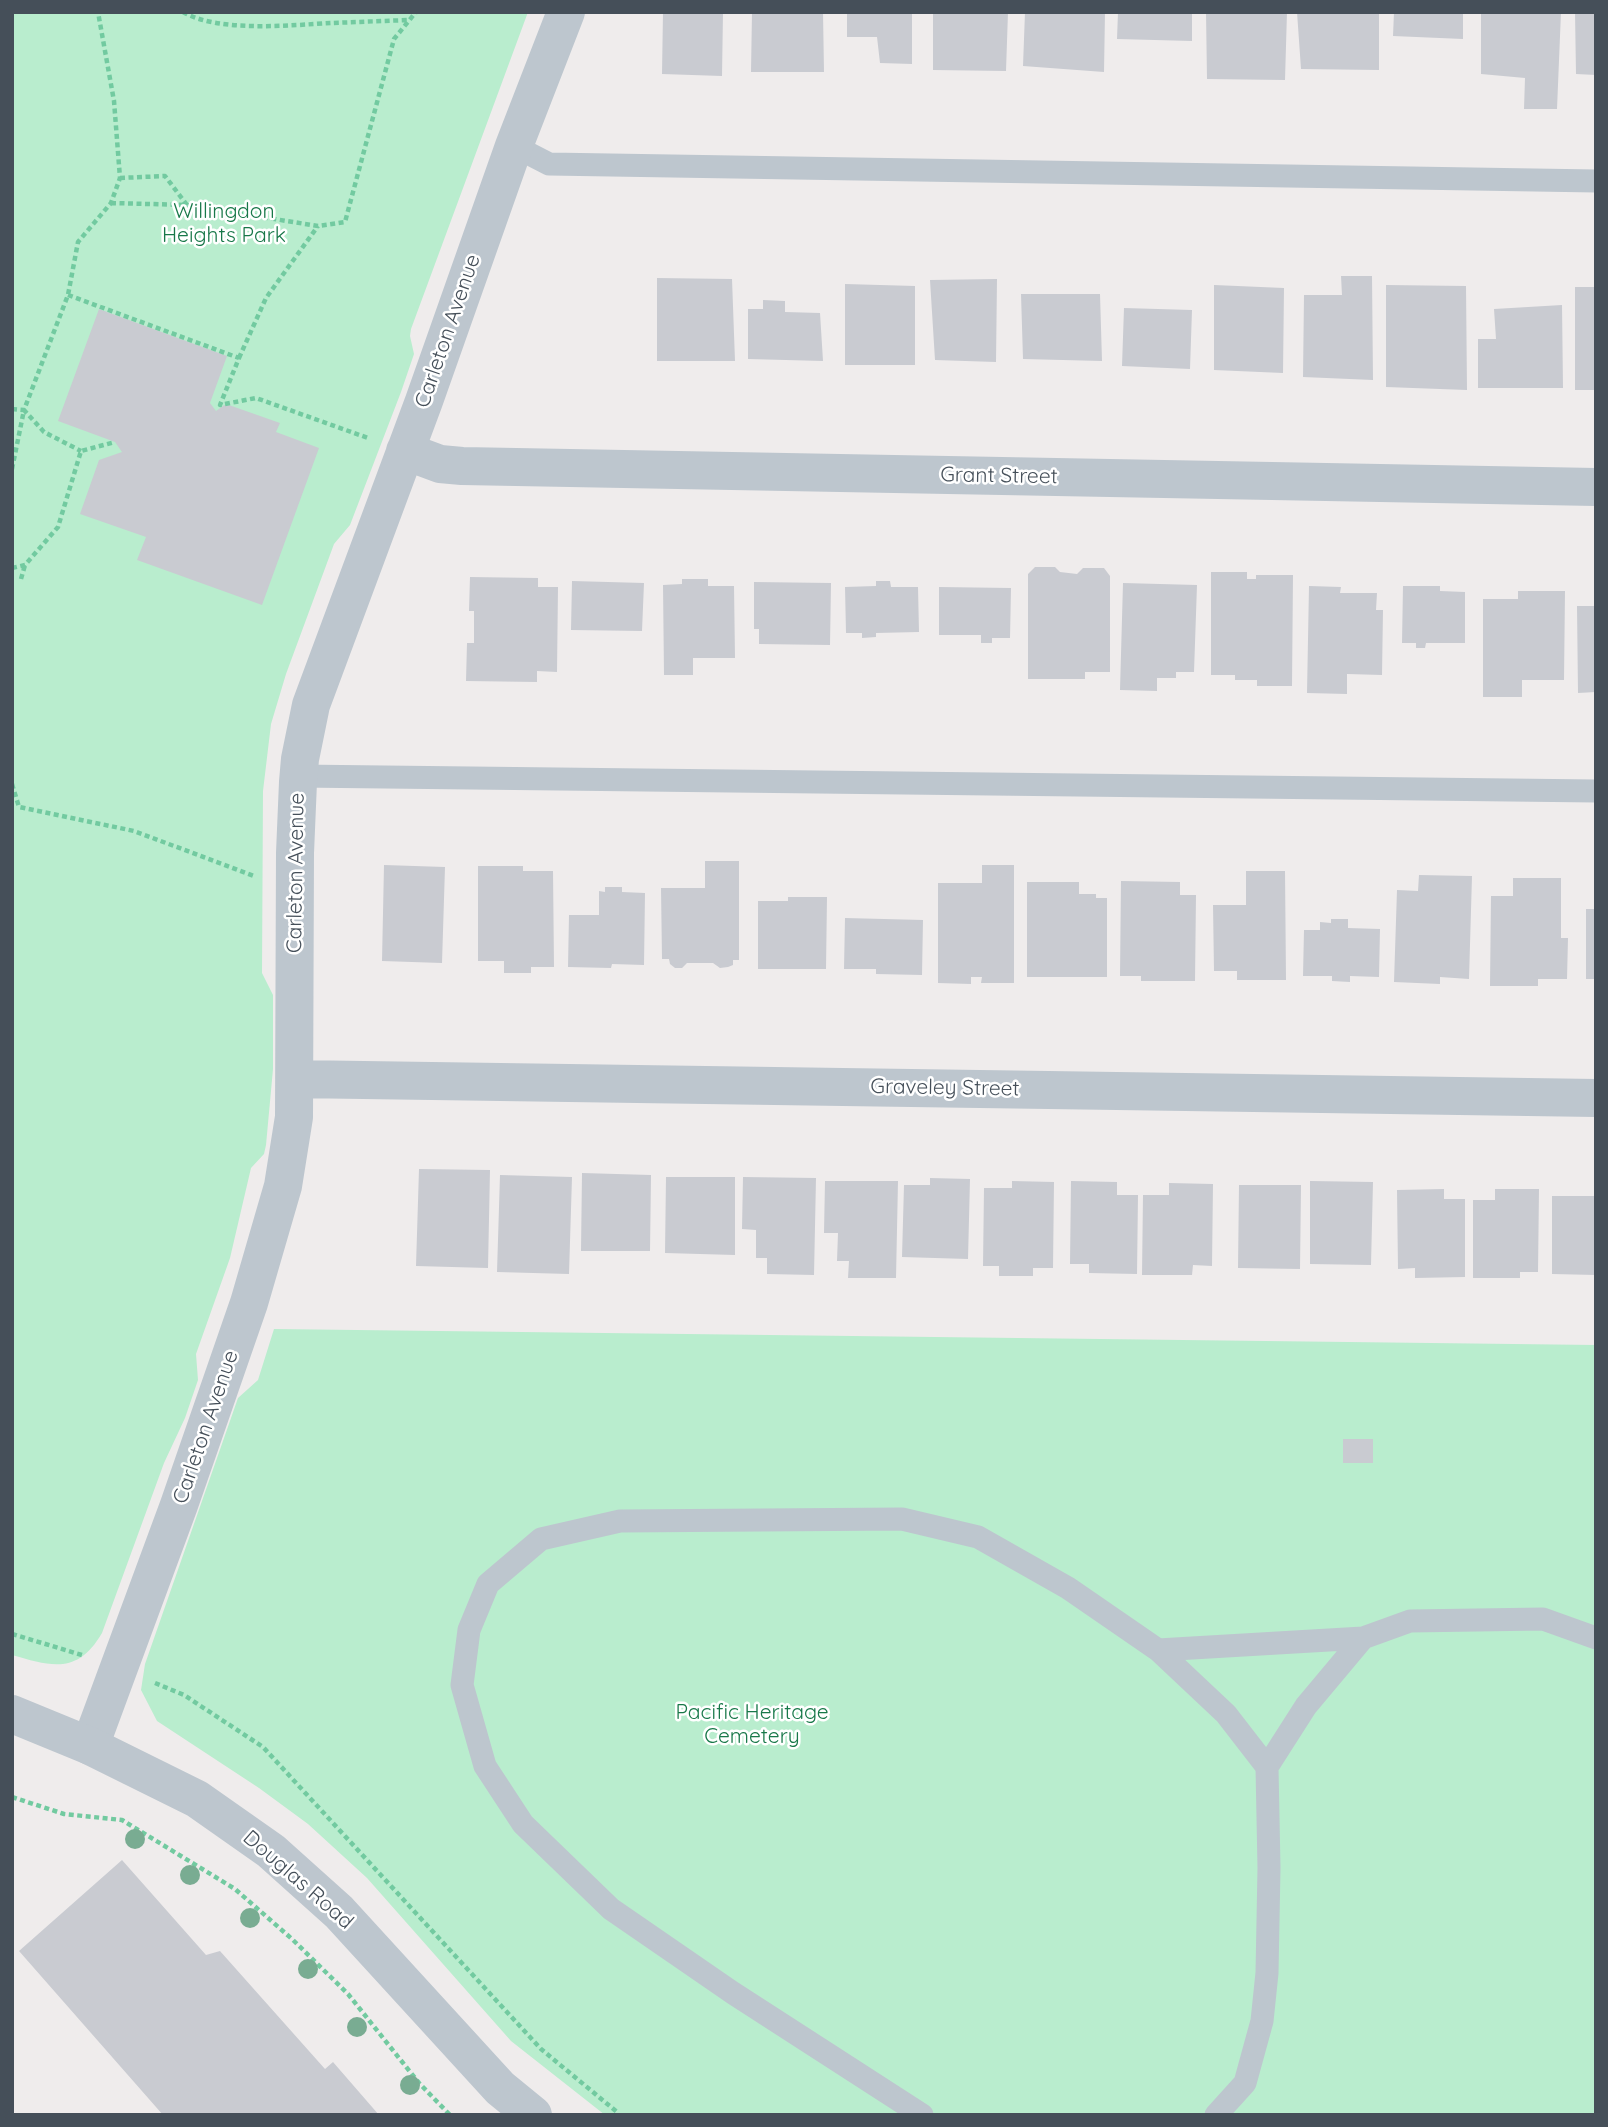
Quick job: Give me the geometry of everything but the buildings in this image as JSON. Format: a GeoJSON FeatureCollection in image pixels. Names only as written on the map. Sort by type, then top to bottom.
{"type":"FeatureCollection","features":[{"type":"Feature","properties":{"kind":"street","name":"Carleton Avenue"},"geometry":{"type":"LineString","coordinates":[[90,1746],[179,1505],[257,1278],[283,1186],[291,1141],[295,1079],[295,853],[298,776],[312,705],[514,146],[566,12]]}},
{"type":"Feature","properties":{"kind":"street","name":"Grant Street"},"geometry":{"type":"LineString","coordinates":[[405,451],[440,464],[462,466],[1596,487]]}},
{"type":"Feature","properties":{"kind":"street","name":"Graveley Street"},"geometry":{"type":"LineString","coordinates":[[295,1079],[1596,1098]]}},
{"type":"Feature","properties":{"kind":"street","name":"Douglas Road"},"geometry":{"type":"LineString","coordinates":[[12,1714],[90,1746],[197,1799],[271,1851],[339,1912],[500,2088],[533,2115]]}},
{"type":"Feature","properties":{"kind":"lane"},"geometry":{"type":"LineString","coordinates":[[514,146],[549,164],[1596,181]]}},
{"type":"Feature","properties":{"kind":"lane"},"geometry":{"type":"LineString","coordinates":[[298,776],[1596,791]]}},
{"type":"Feature","properties":{"kind":"lane"},"geometry":{"type":"LineString","coordinates":[[922,2115],[733,1993],[611,1909],[523,1824],[485,1766],[462,1685],[469,1630],[488,1584],[541,1539],[620,1521],[902,1519],[978,1537],[1068,1588],[1158,1650],[1226,1714],[1267,1767]]}},
{"type":"Feature","properties":{"kind":"lane"},"geometry":{"type":"LineString","coordinates":[[1158,1650],[1363,1637],[1410,1621],[1543,1619],[1596,1638]]}},
{"type":"Feature","properties":{"kind":"lane"},"geometry":{"type":"LineString","coordinates":[[1216,2115],[1245,2083],[1262,2021],[1267,1973],[1267,1767],[1306,1706],[1363,1637]]}},
{"type":"Feature","properties":{"kind":"path"},"geometry":{"type":"LineString","coordinates":[[12,469],[24,410],[68,295],[78,242],[111,203],[120,178],[114,101],[98,12]]}},
{"type":"Feature","properties":{"kind":"path"},"geometry":{"type":"LineString","coordinates":[[183,12],[232,25],[267,27],[409,20]]}},
{"type":"Feature","properties":{"kind":"path"},"geometry":{"type":"LineString","coordinates":[[111,203],[187,205],[318,226],[345,222],[394,39],[416,12]]}},
{"type":"Feature","properties":{"kind":"path"},"geometry":{"type":"LineString","coordinates":[[120,178],[165,176],[187,205]]}},
{"type":"Feature","properties":{"kind":"path"},"geometry":{"type":"LineString","coordinates":[[318,226],[266,299],[220,405],[256,398],[405,451]]}},
{"type":"Feature","properties":{"kind":"path"},"geometry":{"type":"LineString","coordinates":[[68,295],[239,358]]}},
{"type":"Feature","properties":{"kind":"path"},"geometry":{"type":"LineString","coordinates":[[12,408],[24,410],[44,432],[81,451],[115,442]]}},
{"type":"Feature","properties":{"kind":"path"},"geometry":{"type":"LineString","coordinates":[[21,579],[25,565],[58,527],[81,451]]}},
{"type":"Feature","properties":{"kind":"path"},"geometry":{"type":"LineString","coordinates":[[12,568],[25,565]]}},
{"type":"Feature","properties":{"kind":"path"},"geometry":{"type":"LineString","coordinates":[[12,784],[19,807],[134,831],[255,876]]}},
{"type":"Feature","properties":{"kind":"path"},"geometry":{"type":"LineString","coordinates":[[12,1634],[84,1656]]}},
{"type":"Feature","properties":{"kind":"path"},"geometry":{"type":"LineString","coordinates":[[149,1681],[184,1695],[263,1747],[541,2049],[617,2112]]}},
{"type":"Feature","properties":{"kind":"path"},"geometry":{"type":"LineString","coordinates":[[12,1797],[64,1814],[122,1820],[235,1889],[292,1938],[348,1994],[419,2083],[450,2115]]}},
{"type":"Feature","properties":{"kind":"green space","name":"Willingdon Heights Park"},"geometry":{"type":"Polygon","coordinates":[[[12,12],[528,12],[411,329],[414,354],[401,392],[350,525],[334,544],[286,674],[271,724],[263,791],[262,973],[273,995],[273,1069],[264,1154],[251,1168],[230,1258],[196,1354],[198,1380],[185,1418],[164,1463],[102,1633],[84,1655],[63,1664],[12,1655],[12,12]]]}},
{"type":"Feature","properties":{"kind":"green space","name":"Pacific Heritage Cemetery"},"geometry":{"type":"Polygon","coordinates":[[[274,1329],[1596,1345],[1596,2115],[605,2115],[511,2041],[367,1878],[308,1824],[259,1788],[157,1721],[141,1690],[145,1664],[238,1398],[258,1380],[274,1329]]]}}]}
